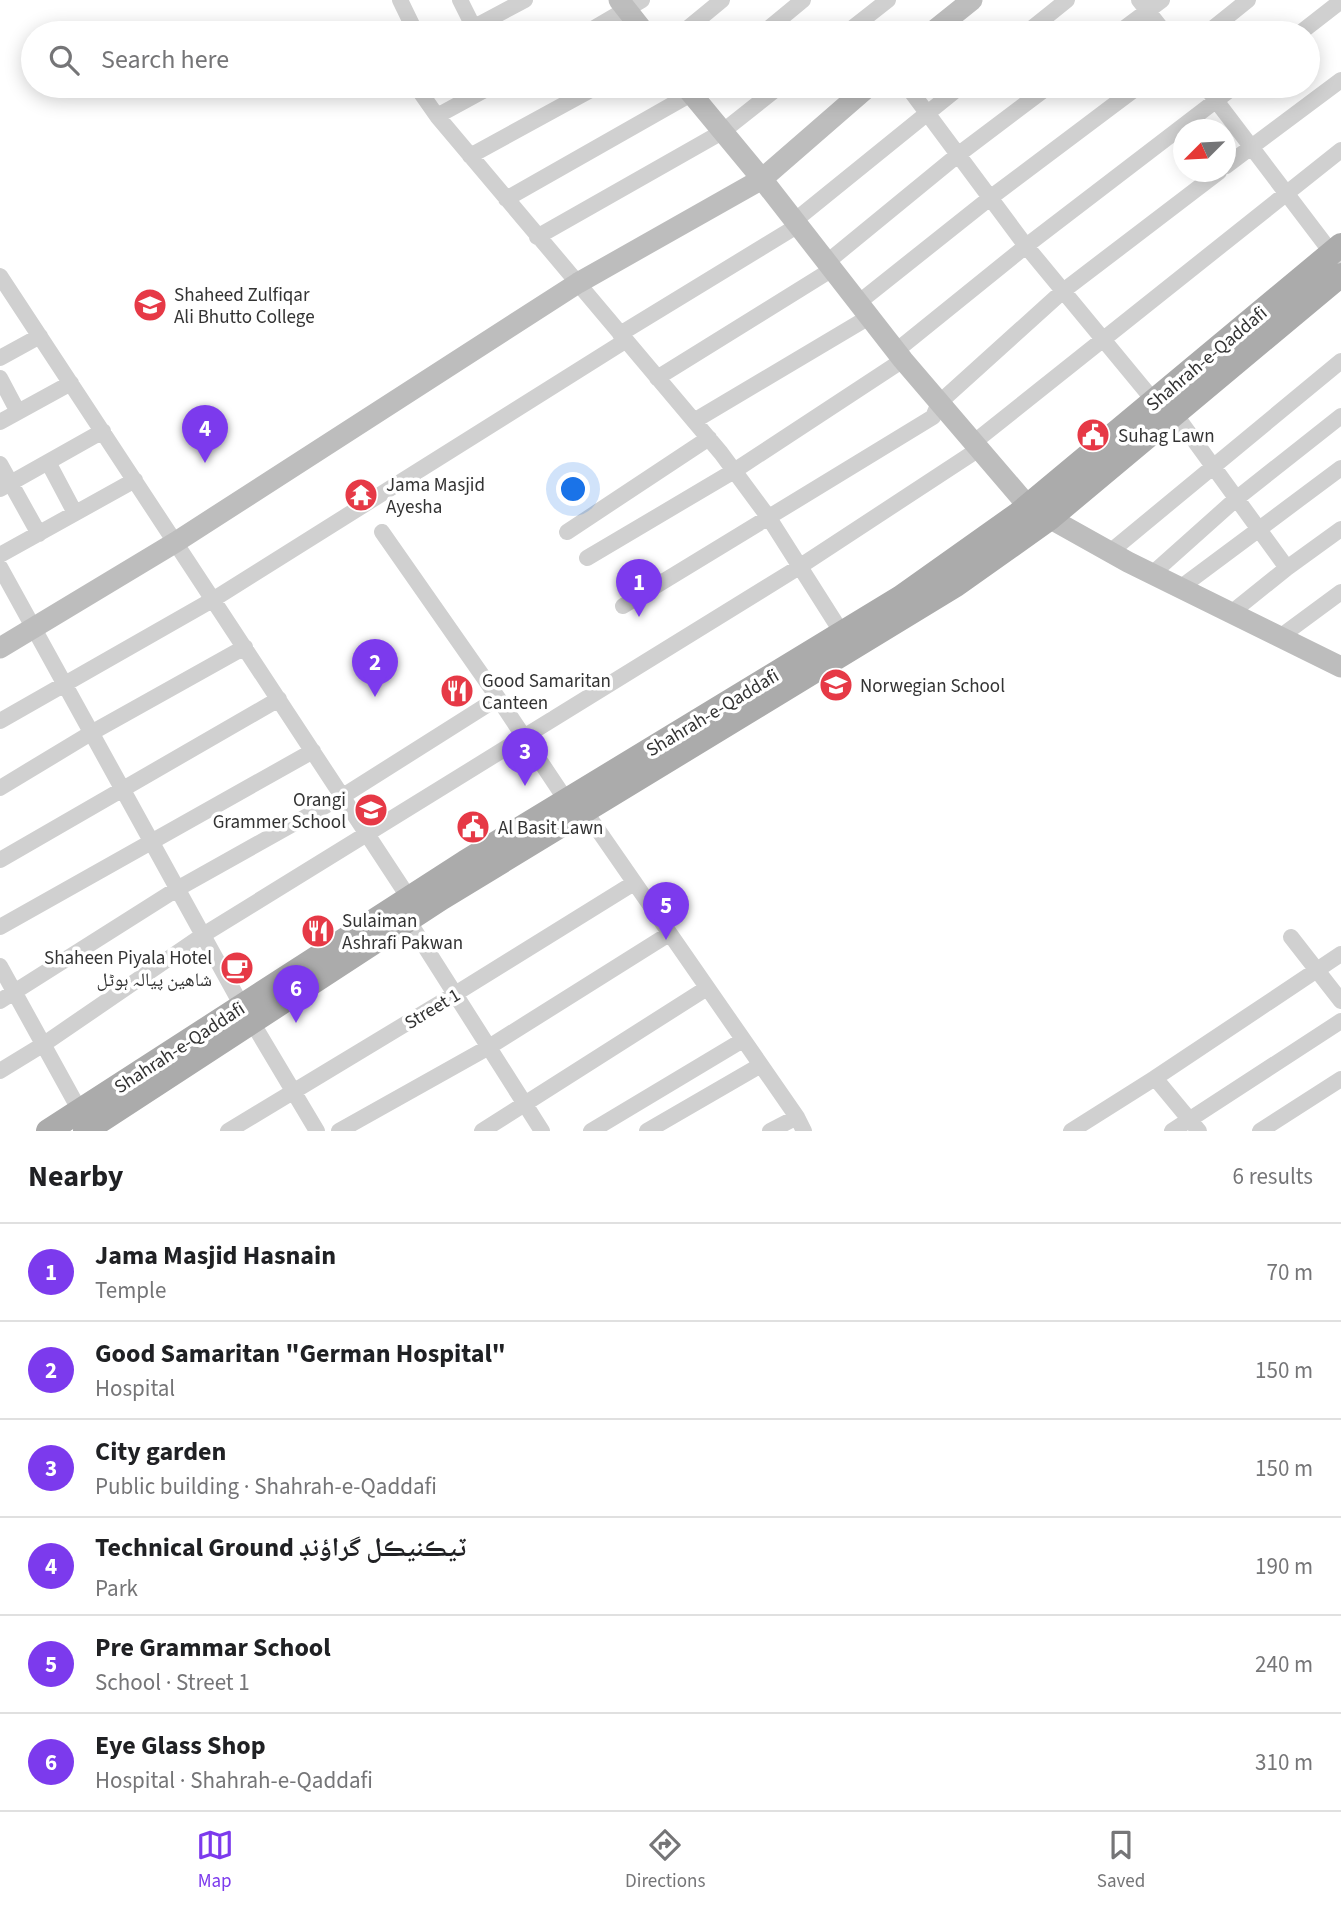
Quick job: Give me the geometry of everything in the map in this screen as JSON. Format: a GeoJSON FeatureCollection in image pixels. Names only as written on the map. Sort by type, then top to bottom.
{"type":"FeatureCollection","features":[{"type":"Feature","properties":{"kind":"main road","name":"Shahrah-e-Qaddafi"},"geometry":{"type":"LineString","coordinates":[[575,802],[956,585],[1339,259]]}},
{"type":"Feature","properties":{"kind":"main road","name":"Shahrah-e-Qaddafi"},"geometry":{"type":"LineString","coordinates":[[48,1131],[82,1121],[575,802],[1038,513]]}},
{"type":"Feature","properties":{"kind":"street"},"geometry":{"type":"LineString","coordinates":[[400,0],[410,21]]}},
{"type":"Feature","properties":{"kind":"street"},"geometry":{"type":"LineString","coordinates":[[460,0],[466,21]]}},
{"type":"Feature","properties":{"kind":"street"},"geometry":{"type":"LineString","coordinates":[[482,21],[508,4],[526,0]]}},
{"type":"Feature","properties":{"kind":"street"},"geometry":{"type":"LineString","coordinates":[[697,21],[722,0]]}},
{"type":"Feature","properties":{"kind":"street"},"geometry":{"type":"LineString","coordinates":[[778,21],[803,0]]}},
{"type":"Feature","properties":{"kind":"street"},"geometry":{"type":"LineString","coordinates":[[867,21],[888,0]]}},
{"type":"Feature","properties":{"kind":"street"},"geometry":{"type":"LineString","coordinates":[[946,21],[972,0]]}},
{"type":"Feature","properties":{"kind":"street"},"geometry":{"type":"LineString","coordinates":[[1041,21],[1067,0]]}},
{"type":"Feature","properties":{"kind":"street"},"geometry":{"type":"LineString","coordinates":[[1129,21],[1144,5],[1162,0]]}},
{"type":"Feature","properties":{"kind":"street"},"geometry":{"type":"LineString","coordinates":[[1222,21],[1248,0]]}},
{"type":"Feature","properties":{"kind":"street"},"geometry":{"type":"LineString","coordinates":[[1315,21],[1341,1]]}},
{"type":"Feature","properties":{"kind":"street"},"geometry":{"type":"LineString","coordinates":[[604,21],[630,4],[639,21]]}},
{"type":"Feature","properties":{"kind":"street"},"geometry":{"type":"LineString","coordinates":[[1144,5],[1156,21]]}},
{"type":"Feature","properties":{"kind":"street"},"geometry":{"type":"LineString","coordinates":[[1320,95],[1341,80]]}},
{"type":"Feature","properties":{"kind":"street"},"geometry":{"type":"LineString","coordinates":[[424,98],[537,237],[709,438],[769,518],[842,633]]}},
{"type":"Feature","properties":{"kind":"street"},"geometry":{"type":"LineString","coordinates":[[437,116],[470,98]]}},
{"type":"Feature","properties":{"kind":"street"},"geometry":{"type":"LineString","coordinates":[[470,156],[576,98]]}},
{"type":"Feature","properties":{"kind":"street"},"geometry":{"type":"LineString","coordinates":[[506,199],[675,98]]}},
{"type":"Feature","properties":{"kind":"street"},"geometry":{"type":"LineString","coordinates":[[699,98],[722,132],[762,179],[899,356],[1038,513],[1152,574],[1280,637],[1338,662]]}},
{"type":"Feature","properties":{"kind":"street"},"geometry":{"type":"LineString","coordinates":[[537,237],[722,132],[765,98]]}},
{"type":"Feature","properties":{"kind":"street"},"geometry":{"type":"LineString","coordinates":[[0,648],[176,542],[578,283],[762,179],[855,98]]}},
{"type":"Feature","properties":{"kind":"street"},"geometry":{"type":"LineString","coordinates":[[915,98],[1026,246],[1101,339],[1213,467],[1287,568]]}},
{"type":"Feature","properties":{"kind":"street"},"geometry":{"type":"LineString","coordinates":[[0,721],[214,599],[622,338],[795,224],[946,98]]}},
{"type":"Feature","properties":{"kind":"street"},"geometry":{"type":"LineString","coordinates":[[657,378],[828,266],[959,154],[1033,98]]}},
{"type":"Feature","properties":{"kind":"street"},"geometry":{"type":"LineString","coordinates":[[694,421],[863,310],[990,198],[1123,98]]}},
{"type":"Feature","properties":{"kind":"street"},"geometry":{"type":"LineString","coordinates":[[587,558],[734,471],[899,356],[1026,246],[1219,98]]}},
{"type":"Feature","properties":{"kind":"street"},"geometry":{"type":"LineString","coordinates":[[1236,158],[1317,98]]}},
{"type":"Feature","properties":{"kind":"street"},"geometry":{"type":"LineString","coordinates":[[1216,100],[1285,194],[1339,259]]}},
{"type":"Feature","properties":{"kind":"street"},"geometry":{"type":"LineString","coordinates":[[0,1071],[203,935],[801,566],[976,446],[1101,339],[1341,150]]}},
{"type":"Feature","properties":{"kind":"street"},"geometry":{"type":"LineString","coordinates":[[624,606],[933,417],[939,403],[1063,291],[1206,182]]}},
{"type":"Feature","properties":{"kind":"street"},"geometry":{"type":"LineString","coordinates":[[0,276],[7,300],[40,336],[367,833],[455,994],[542,1131]]}},
{"type":"Feature","properties":{"kind":"street"},"geometry":{"type":"LineString","coordinates":[[0,358],[40,336]]}},
{"type":"Feature","properties":{"kind":"street"},"geometry":{"type":"LineString","coordinates":[[1110,552],[1341,361]]}},
{"type":"Feature","properties":{"kind":"street"},"geometry":{"type":"LineString","coordinates":[[0,378],[18,412]]}},
{"type":"Feature","properties":{"kind":"street"},"geometry":{"type":"LineString","coordinates":[[0,422],[71,383]]}},
{"type":"Feature","properties":{"kind":"street"},"geometry":{"type":"LineString","coordinates":[[1152,574],[1236,499],[1341,416]]}},
{"type":"Feature","properties":{"kind":"street"},"geometry":{"type":"LineString","coordinates":[[5,486],[103,430]]}},
{"type":"Feature","properties":{"kind":"street"},"geometry":{"type":"LineString","coordinates":[[567,532],[709,438]]}},
{"type":"Feature","properties":{"kind":"street"},"geometry":{"type":"LineString","coordinates":[[48,462],[75,513]]}},
{"type":"Feature","properties":{"kind":"street"},"geometry":{"type":"LineString","coordinates":[[0,464],[5,486],[39,534]]}},
{"type":"Feature","properties":{"kind":"street"},"geometry":{"type":"LineString","coordinates":[[1180,587],[1341,468]]}},
{"type":"Feature","properties":{"kind":"street"},"geometry":{"type":"LineString","coordinates":[[0,555],[135,480]]}},
{"type":"Feature","properties":{"kind":"street"},"geometry":{"type":"LineString","coordinates":[[1231,613],[1341,529]]}},
{"type":"Feature","properties":{"kind":"street"},"geometry":{"type":"LineString","coordinates":[[382,532],[524,737],[634,883],[801,1124],[770,1131]]}},
{"type":"Feature","properties":{"kind":"street"},"geometry":{"type":"LineString","coordinates":[[0,567],[247,1014],[317,1131]]}},
{"type":"Feature","properties":{"kind":"street"},"geometry":{"type":"LineString","coordinates":[[1280,637],[1341,592]]}},
{"type":"Feature","properties":{"kind":"street"},"geometry":{"type":"LineString","coordinates":[[0,788],[245,647]]}},
{"type":"Feature","properties":{"kind":"street"},"geometry":{"type":"LineString","coordinates":[[0,1001],[177,889],[343,796],[498,698]]}},
{"type":"Feature","properties":{"kind":"street"},"geometry":{"type":"LineString","coordinates":[[0,860],[279,699]]}},
{"type":"Feature","properties":{"kind":"street"},"geometry":{"type":"LineString","coordinates":[[0,927],[313,751]]}},
{"type":"Feature","properties":{"kind":"street","name":"Street 1"},"geometry":{"type":"LineString","coordinates":[[228,1131],[634,883]]}},
{"type":"Feature","properties":{"kind":"street"},"geometry":{"type":"LineString","coordinates":[[339,1131],[489,1047],[669,934]]}},
{"type":"Feature","properties":{"kind":"street"},"geometry":{"type":"LineString","coordinates":[[1291,937],[1341,1002]]}},
{"type":"Feature","properties":{"kind":"street"},"geometry":{"type":"LineString","coordinates":[[1071,1131],[1341,954]]}},
{"type":"Feature","properties":{"kind":"street"},"geometry":{"type":"LineString","coordinates":[[0,966],[44,1044],[82,1121]]}},
{"type":"Feature","properties":{"kind":"street"},"geometry":{"type":"LineString","coordinates":[[482,1131],[707,988]]}},
{"type":"Feature","properties":{"kind":"street"},"geometry":{"type":"LineString","coordinates":[[1172,1131],[1194,1126],[1341,1021]]}},
{"type":"Feature","properties":{"kind":"street"},"geometry":{"type":"LineString","coordinates":[[591,1131],[743,1040]]}},
{"type":"Feature","properties":{"kind":"street"},"geometry":{"type":"LineString","coordinates":[[647,1131],[761,1065]]}},
{"type":"Feature","properties":{"kind":"street"},"geometry":{"type":"LineString","coordinates":[[1155,1078],[1194,1126]]}},
{"type":"Feature","properties":{"kind":"street"},"geometry":{"type":"LineString","coordinates":[[1260,1131],[1341,1079]]}},
{"type":"Feature","properties":{"kind":"place","name":"Shaheed Zulfiqar Ali Bhutto College"},"geometry":{"type":"Point","coordinates":[150,305]}},
{"type":"Feature","properties":{"kind":"place","name":"Suhag Lawn"},"geometry":{"type":"Point","coordinates":[1093,435]}},
{"type":"Feature","properties":{"kind":"place","name":"Technical Ground ٽيڪنيڪل گراؤنڊ"},"geometry":{"type":"Point","coordinates":[205,463]}},
{"type":"Feature","properties":{"kind":"place","name":"Jama Masjid Ayesha"},"geometry":{"type":"Point","coordinates":[361,495]}},
{"type":"Feature","properties":{"kind":"place","name":"Jama Masjid Hasnain"},"geometry":{"type":"Point","coordinates":[639,617]}},
{"type":"Feature","properties":{"kind":"place","name":"Norwegian School"},"geometry":{"type":"Point","coordinates":[836,685]}},
{"type":"Feature","properties":{"kind":"place","name":"Good Samaritan Canteen"},"geometry":{"type":"Point","coordinates":[457,691]}},
{"type":"Feature","properties":{"kind":"place","name":"Good Samaritan \"German Hospital\""},"geometry":{"type":"Point","coordinates":[375,697]}},
{"type":"Feature","properties":{"kind":"place","name":"City garden"},"geometry":{"type":"Point","coordinates":[525,786]}},
{"type":"Feature","properties":{"kind":"place","name":"Orangi Grammer School"},"geometry":{"type":"Point","coordinates":[371,810]}},
{"type":"Feature","properties":{"kind":"place","name":"Al Basit Lawn"},"geometry":{"type":"Point","coordinates":[473,827]}},
{"type":"Feature","properties":{"kind":"place","name":"Sulaiman Ashrafi Pakwan"},"geometry":{"type":"Point","coordinates":[318,931]}},
{"type":"Feature","properties":{"kind":"place","name":"Pre Grammar School"},"geometry":{"type":"Point","coordinates":[666,940]}},
{"type":"Feature","properties":{"kind":"place","name":"Shaheen Piyala Hotel شاھین پیالہ ہوٹل"},"geometry":{"type":"Point","coordinates":[237,968]}},
{"type":"Feature","properties":{"kind":"place","name":"Eye Glass Shop"},"geometry":{"type":"Point","coordinates":[296,1023]}}]}
